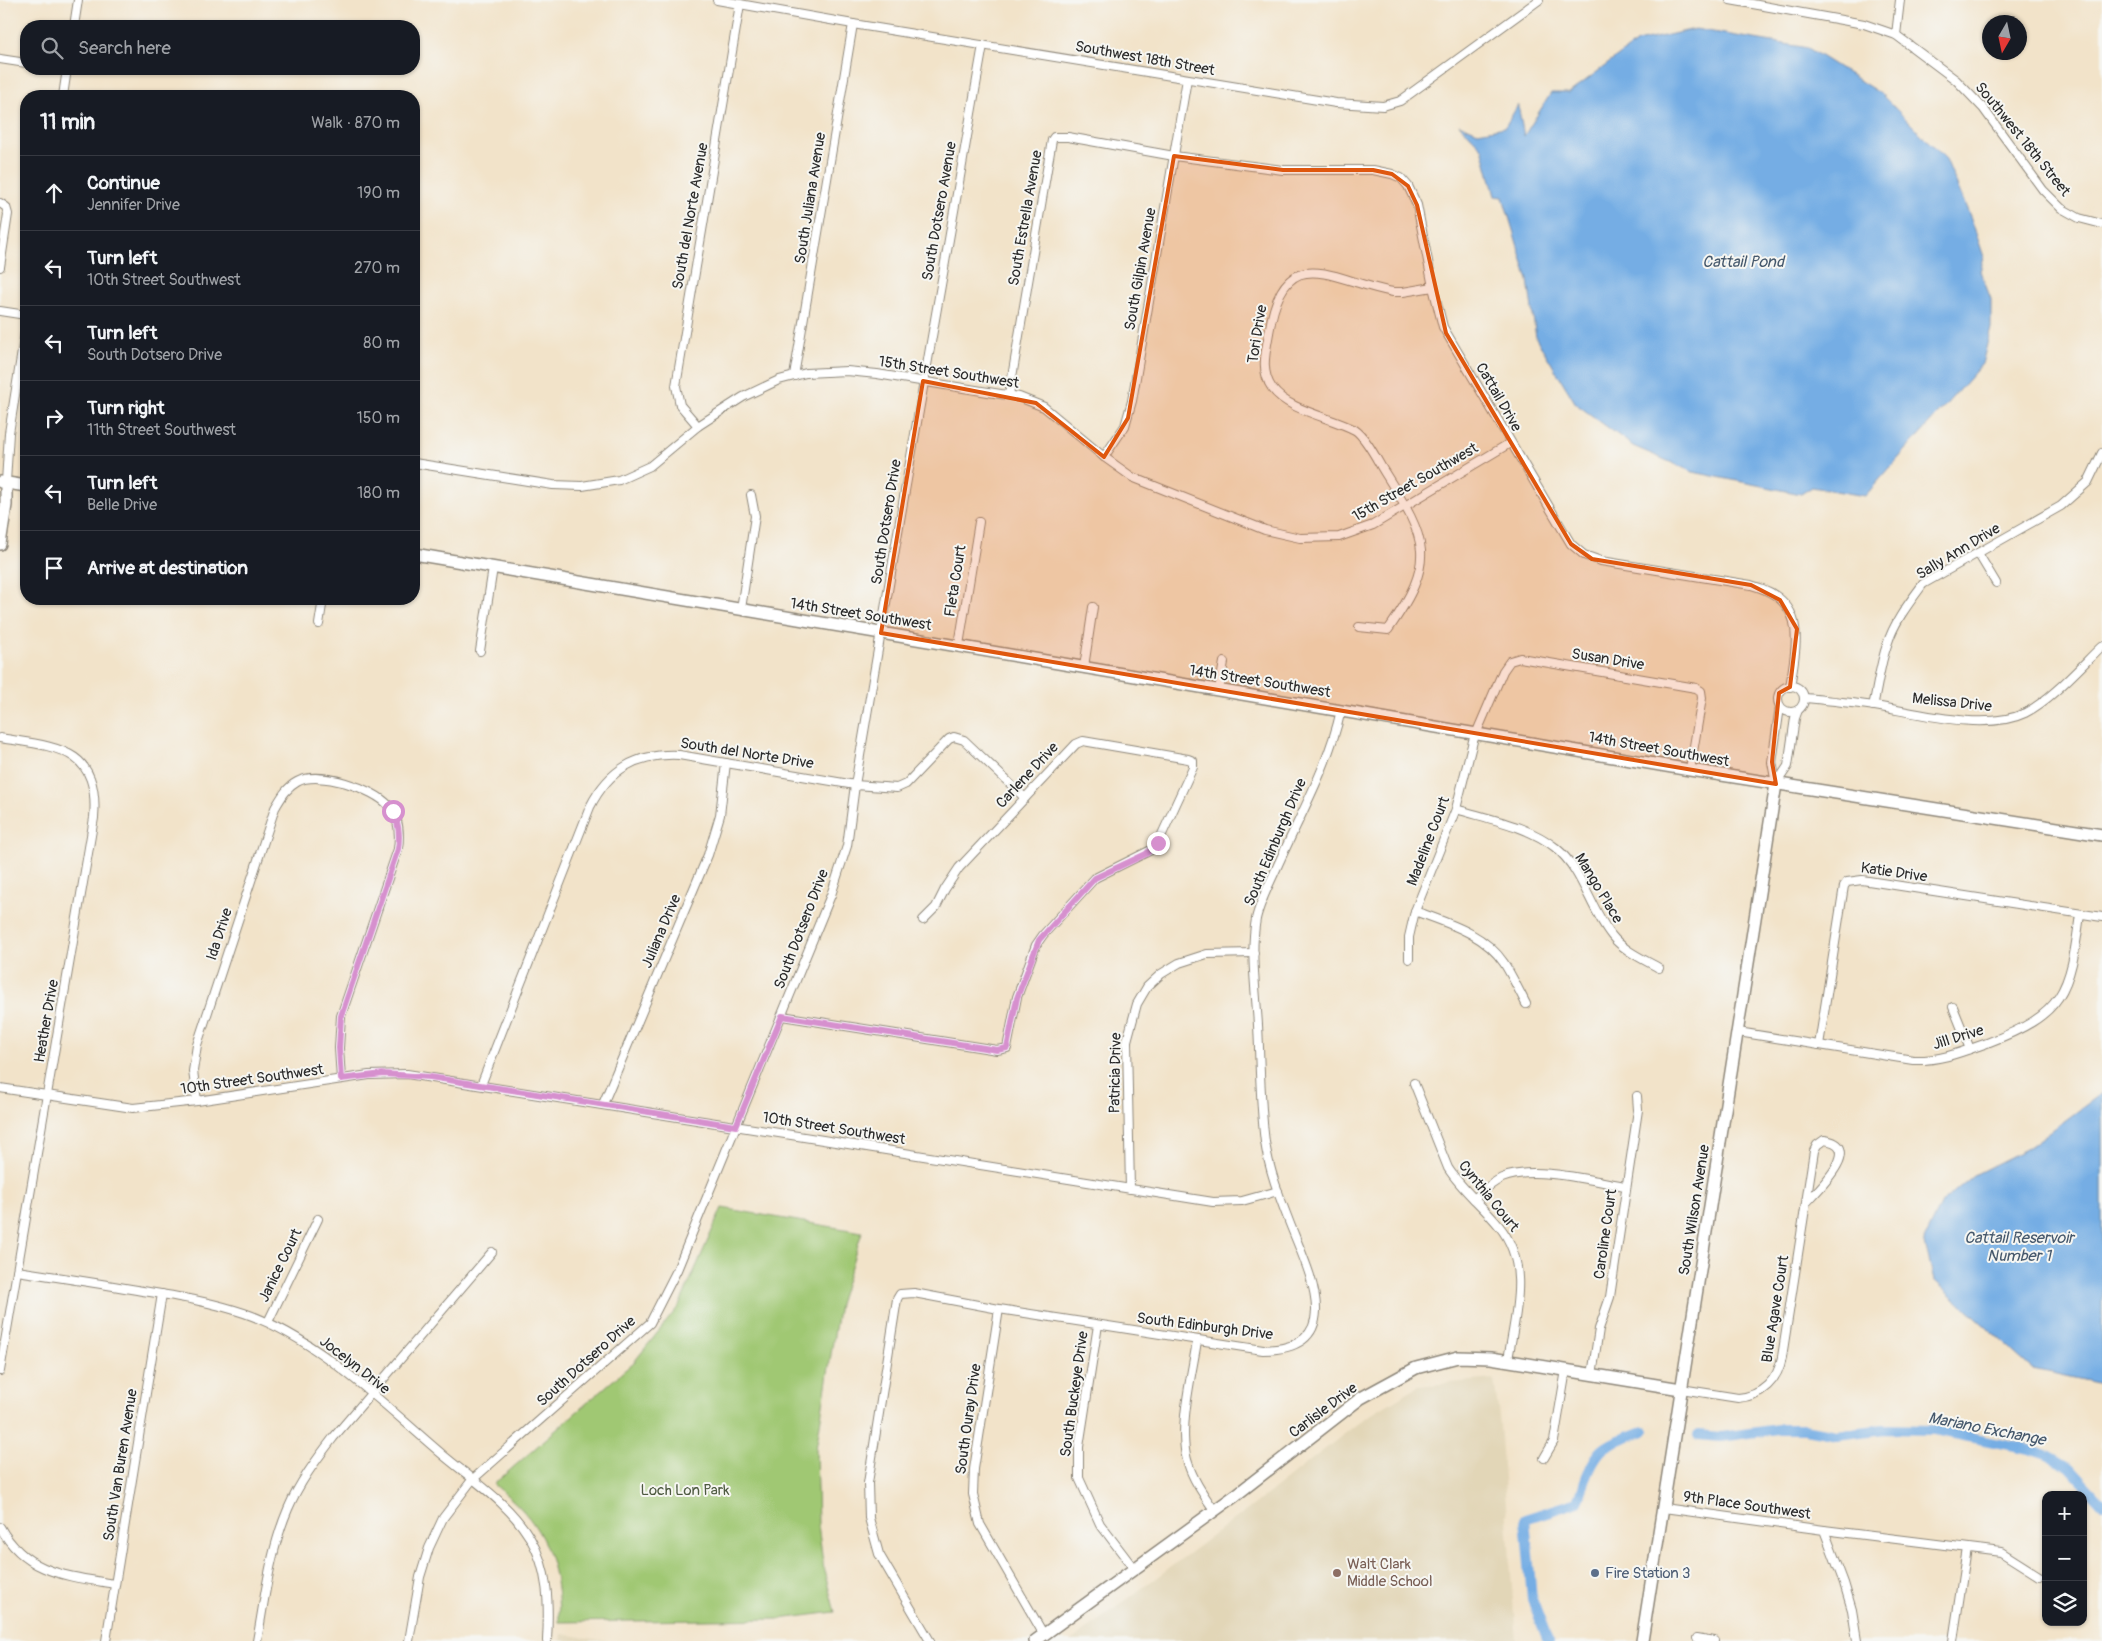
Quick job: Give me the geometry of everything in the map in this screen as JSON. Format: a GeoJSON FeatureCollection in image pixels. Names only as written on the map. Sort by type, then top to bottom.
{"type":"FeatureCollection","features":[{"type":"Feature","properties":{"kind":"main road"},"geometry":{"type":"LineString","coordinates":[[0,544],[6,505],[3,482],[20,485]]}},
{"type":"Feature","properties":{"kind":"main road","name":"14th Street Southwest"},"geometry":{"type":"LineString","coordinates":[[420,555],[1690,770],[2102,835]]}},
{"type":"Feature","properties":{"kind":"main road","name":"South Wilson Avenue"},"geometry":{"type":"LineString","coordinates":[[1642,1641],[1776,784]]}},
{"type":"Feature","properties":{"kind":"main road","name":"Carlisle Drive"},"geometry":{"type":"LineString","coordinates":[[1040,1638],[1236,1495],[1361,1398],[1400,1375],[1416,1368],[1458,1357],[1508,1360],[1682,1389]]}},
{"type":"Feature","properties":{"kind":"street"},"geometry":{"type":"LineString","coordinates":[[75,20],[78,0]]}},
{"type":"Feature","properties":{"kind":"street","name":"Southwest 18th Street"},"geometry":{"type":"LineString","coordinates":[[717,0],[1336,103],[1383,106],[1400,101],[1539,0]]}},
{"type":"Feature","properties":{"kind":"street","name":"Southwest 18th Street"},"geometry":{"type":"LineString","coordinates":[[1730,0],[1864,24],[1896,35],[1956,80],[1976,101],[2043,190],[2061,208],[2079,218],[2102,224]]}},
{"type":"Feature","properties":{"kind":"street"},"geometry":{"type":"LineString","coordinates":[[1896,35],[1900,0]]}},
{"type":"Feature","properties":{"kind":"street","name":"South del Norte Avenue"},"geometry":{"type":"LineString","coordinates":[[698,426],[677,399],[676,378],[740,4]]}},
{"type":"Feature","properties":{"kind":"street","name":"South Juliana Avenue"},"geometry":{"type":"LineString","coordinates":[[794,376],[853,24]]}},
{"type":"Feature","properties":{"kind":"street","name":"South Dotsero Avenue"},"geometry":{"type":"LineString","coordinates":[[923,382],[982,45]]}},
{"type":"Feature","properties":{"kind":"street"},"geometry":{"type":"LineString","coordinates":[[0,59],[20,62]]}},
{"type":"Feature","properties":{"kind":"street"},"geometry":{"type":"LineString","coordinates":[[64,90],[65,75]]}},
{"type":"Feature","properties":{"kind":"street","name":"South Gilpin Avenue"},"geometry":{"type":"LineString","coordinates":[[1104,457],[1122,432],[1128,418],[1187,79]]}},
{"type":"Feature","properties":{"kind":"street","name":"South Estrella Avenue"},"geometry":{"type":"LineString","coordinates":[[1009,395],[1052,140],[1057,136],[1068,137],[1174,156]]}},
{"type":"Feature","properties":{"kind":"street","name":"Cattail Drive"},"geometry":{"type":"LineString","coordinates":[[1174,156],[1283,170],[1372,170],[1401,178],[1408,186],[1417,205],[1433,287],[1446,333],[1566,537],[1584,555],[1601,561],[1751,585],[1770,592],[1780,600],[1793,619],[1797,629],[1790,686]]}},
{"type":"Feature","properties":{"kind":"street"},"geometry":{"type":"LineString","coordinates":[[0,204],[6,208],[8,214],[0,267]]}},
{"type":"Feature","properties":{"kind":"street","name":"Tori Drive"},"geometry":{"type":"LineString","coordinates":[[1359,628],[1388,630],[1403,608],[1418,577],[1421,562],[1421,546],[1416,528],[1405,505],[1358,433],[1289,402],[1274,390],[1268,381],[1265,370],[1265,357],[1275,301],[1287,284],[1298,276],[1322,272],[1393,292],[1433,287]]}},
{"type":"Feature","properties":{"kind":"street"},"geometry":{"type":"LineString","coordinates":[[0,311],[20,314]]}},
{"type":"Feature","properties":{"kind":"street"},"geometry":{"type":"LineString","coordinates":[[3,482],[20,364]]}},
{"type":"Feature","properties":{"kind":"street","name":"15th Street Southwest"},"geometry":{"type":"LineString","coordinates":[[420,464],[552,486],[595,484],[619,480],[642,471],[698,426],[743,397],[767,385],[794,376],[847,371],[1019,397],[1044,407],[1104,457],[1141,480],[1265,530],[1289,536],[1328,538],[1351,534],[1373,525],[1510,443]]}},
{"type":"Feature","properties":{"kind":"street","name":"South Dotsero Drive"},"geometry":{"type":"LineString","coordinates":[[409,1641],[420,1577],[429,1548],[443,1518],[472,1480],[650,1322],[677,1270],[831,896],[847,846],[855,785],[923,382]]}},
{"type":"Feature","properties":{"kind":"street","name":"Sally Ann Drive"},"geometry":{"type":"LineString","coordinates":[[1873,706],[1886,645],[1899,617],[1923,584],[2061,506],[2088,482],[2102,453]]}},
{"type":"Feature","properties":{"kind":"street"},"geometry":{"type":"LineString","coordinates":[[740,609],[755,516],[751,495]]}},
{"type":"Feature","properties":{"kind":"street","name":"Fleta Court"},"geometry":{"type":"LineString","coordinates":[[959,646],[979,522]]}},
{"type":"Feature","properties":{"kind":"street"},"geometry":{"type":"LineString","coordinates":[[1978,553],[1996,583]]}},
{"type":"Feature","properties":{"kind":"street"},"geometry":{"type":"LineString","coordinates":[[480,650],[493,568]]}},
{"type":"Feature","properties":{"kind":"street"},"geometry":{"type":"LineString","coordinates":[[319,624],[322,605]]}},
{"type":"Feature","properties":{"kind":"street"},"geometry":{"type":"LineString","coordinates":[[1084,667],[1093,606]]}},
{"type":"Feature","properties":{"kind":"street","name":"Melissa Drive"},"geometry":{"type":"LineString","coordinates":[[1804,698],[1989,722],[2015,717],[2036,706],[2102,646]]}},
{"type":"Feature","properties":{"kind":"street","name":"Susan Drive"},"geometry":{"type":"LineString","coordinates":[[1477,733],[1503,671],[1510,661],[1515,659],[1520,658],[1690,686],[1701,691],[1702,698],[1690,770]]}},
{"type":"Feature","properties":{"kind":"street"},"geometry":{"type":"LineString","coordinates":[[1220,690],[1224,662]]}},
{"type":"Feature","properties":{"kind":"street"},"geometry":{"type":"LineString","coordinates":[[1790,686],[1800,690],[1804,698],[1798,710],[1788,712],[1780,707],[1778,698],[1782,690],[1790,686]]}},
{"type":"Feature","properties":{"kind":"street","name":"South Wilson Avenue"},"geometry":{"type":"LineString","coordinates":[[1776,784],[1772,762],[1780,707]]}},
{"type":"Feature","properties":{"kind":"street","name":"South Edinburgh Drive"},"geometry":{"type":"LineString","coordinates":[[930,1641],[879,1554],[869,1518],[868,1483],[897,1299],[900,1294],[914,1293],[998,1309],[1263,1350],[1280,1350],[1298,1344],[1309,1334],[1316,1313],[1315,1287],[1278,1191],[1265,1140],[1254,953],[1256,919],[1288,842],[1333,744],[1341,710]]}},
{"type":"Feature","properties":{"kind":"street","name":"South Wilson Avenue"},"geometry":{"type":"LineString","coordinates":[[1776,784],[1788,766],[1795,718],[1798,710]]}},
{"type":"Feature","properties":{"kind":"street","name":"Madeline Court"},"geometry":{"type":"LineString","coordinates":[[1409,959],[1409,936],[1415,911],[1456,809],[1477,733]]}},
{"type":"Feature","properties":{"kind":"street","name":"South del Norte Drive"},"geometry":{"type":"LineString","coordinates":[[481,1085],[583,822],[604,783],[626,765],[651,756],[679,755],[855,785],[901,788],[949,738],[954,737],[964,740],[1025,798]]}},
{"type":"Feature","properties":{"kind":"street","name":"Heather Drive"},"geometry":{"type":"LineString","coordinates":[[0,738],[55,747],[66,751],[90,775],[96,799],[0,1371]]}},
{"type":"Feature","properties":{"kind":"street","name":"Carlene Drive"},"geometry":{"type":"LineString","coordinates":[[782,1016],[997,1050],[1007,1048],[1017,998],[1039,940],[1095,878],[1153,849],[1158,843],[1194,764],[1193,761],[1080,742],[1073,747],[958,868],[936,908],[922,920]]}},
{"type":"Feature","properties":{"kind":"street","name":"Juliana Drive"},"geometry":{"type":"LineString","coordinates":[[603,1104],[708,855],[720,815],[726,763]]}},
{"type":"Feature","properties":{"kind":"street","name":"Ida Drive"},"geometry":{"type":"LineString","coordinates":[[197,1101],[194,1071],[197,1045],[275,808],[285,792],[295,782],[319,777],[374,794],[389,805],[399,825],[400,835],[398,849],[341,1016],[339,1048],[341,1079]]}},
{"type":"Feature","properties":{"kind":"street","name":"Mango Place"},"geometry":{"type":"LineString","coordinates":[[1456,809],[1526,831],[1556,848],[1573,867],[1612,936],[1625,948],[1659,968]]}},
{"type":"Feature","properties":{"kind":"street","name":"Katie Drive"},"geometry":{"type":"LineString","coordinates":[[1819,1045],[1844,886],[1847,882],[1862,880],[2102,917]]}},
{"type":"Feature","properties":{"kind":"street"},"geometry":{"type":"LineString","coordinates":[[1415,911],[1465,931],[1486,943],[1503,962],[1526,1004]]}},
{"type":"Feature","properties":{"kind":"street","name":"Jill Drive"},"geometry":{"type":"LineString","coordinates":[[1738,1032],[1920,1060],[1941,1059],[1970,1049],[2022,1029],[2048,1011],[2062,993],[2068,980],[2080,914]]}},
{"type":"Feature","properties":{"kind":"street","name":"Patricia Drive"},"geometry":{"type":"LineString","coordinates":[[1130,1189],[1127,1041],[1136,1004],[1147,987],[1161,974],[1179,963],[1207,954],[1254,953]]}},
{"type":"Feature","properties":{"kind":"street"},"geometry":{"type":"LineString","coordinates":[[1953,1007],[1970,1049]]}},
{"type":"Feature","properties":{"kind":"street","name":"10th Street Southwest"},"geometry":{"type":"LineString","coordinates":[[0,1088],[132,1108],[197,1101],[341,1079],[383,1074],[407,1074],[1213,1202],[1242,1201],[1278,1191]]}},
{"type":"Feature","properties":{"kind":"street","name":"Cynthia Court"},"geometry":{"type":"LineString","coordinates":[[1414,1083],[1448,1168],[1500,1226],[1509,1241],[1518,1268],[1519,1294],[1508,1360]]}},
{"type":"Feature","properties":{"kind":"street","name":"Caroline Court"},"geometry":{"type":"LineString","coordinates":[[1592,1374],[1599,1329],[1610,1297],[1638,1110],[1637,1096]]}},
{"type":"Feature","properties":{"kind":"street","name":"Blue Agave Court"},"geometry":{"type":"LineString","coordinates":[[1682,1389],[1738,1398],[1747,1397],[1764,1389],[1774,1380],[1778,1374],[1782,1358],[1814,1151],[1824,1140],[1832,1141],[1838,1146],[1841,1154],[1839,1163],[1806,1203]]}},
{"type":"Feature","properties":{"kind":"street"},"geometry":{"type":"LineString","coordinates":[[1474,1199],[1503,1178],[1529,1172],[1626,1186]]}},
{"type":"Feature","properties":{"kind":"street","name":"Janice Court"},"geometry":{"type":"LineString","coordinates":[[268,1322],[318,1219]]}},
{"type":"Feature","properties":{"kind":"street"},"geometry":{"type":"LineString","coordinates":[[257,1641],[272,1557],[288,1508],[312,1464],[492,1252]]}},
{"type":"Feature","properties":{"kind":"street","name":"Jocelyn Drive"},"geometry":{"type":"LineString","coordinates":[[17,1270],[188,1297],[219,1305],[268,1322],[305,1343],[371,1394],[472,1480],[503,1503],[530,1538],[537,1552],[548,1594],[548,1641]]}},
{"type":"Feature","properties":{"kind":"street","name":"South Van Buren Avenue"},"geometry":{"type":"LineString","coordinates":[[106,1641],[162,1294]]}},
{"type":"Feature","properties":{"kind":"street","name":"South Ouray Drive"},"geometry":{"type":"LineString","coordinates":[[998,1309],[974,1469],[973,1494],[980,1524],[1040,1638]]}},
{"type":"Feature","properties":{"kind":"street","name":"South Buckeye Drive"},"geometry":{"type":"LineString","coordinates":[[1098,1325],[1079,1447],[1079,1478],[1100,1524],[1135,1570]]}},
{"type":"Feature","properties":{"kind":"street"},"geometry":{"type":"LineString","coordinates":[[1198,1341],[1184,1437],[1187,1460],[1191,1472],[1214,1510]]}},
{"type":"Feature","properties":{"kind":"street"},"geometry":{"type":"LineString","coordinates":[[1544,1458],[1554,1440],[1566,1370]]}},
{"type":"Feature","properties":{"kind":"street","name":"9th Place Southwest"},"geometry":{"type":"LineString","coordinates":[[1664,1508],[1825,1531],[2001,1552],[2039,1576]]}},
{"type":"Feature","properties":{"kind":"street"},"geometry":{"type":"LineString","coordinates":[[0,1527],[20,1552],[46,1570],[72,1577],[115,1584]]}},
{"type":"Feature","properties":{"kind":"street"},"geometry":{"type":"LineString","coordinates":[[1825,1531],[1852,1610],[1857,1641]]}},
{"type":"Feature","properties":{"kind":"street"},"geometry":{"type":"LineString","coordinates":[[1953,1641],[1967,1548]]}},
{"type":"Feature","properties":{"kind":"street"},"geometry":{"type":"LineString","coordinates":[[1697,1638],[1714,1641]]}},
{"type":"Feature","properties":{"kind":"highlighted area"},"geometry":{"type":"Polygon","coordinates":[[[1174,156],[1283,170],[1373,170],[1392,174],[1408,186],[1417,205],[1446,333],[1571,544],[1592,559],[1751,585],[1780,600],[1797,629],[1790,687],[1779,693],[1772,762],[1776,784],[881,633],[923,381],[1036,403],[1104,457],[1128,418],[1174,156]]]}},
{"type":"Feature","properties":{"kind":"shaded area","name":"Walt Clark Middle School"},"geometry":{"type":"Polygon","coordinates":[[[1494,1379],[1500,1424],[1516,1641],[1071,1641],[1254,1505],[1362,1420],[1418,1386],[1494,1379]]]}},
{"type":"Feature","properties":{"kind":"shaded area"},"geometry":{"type":"Polygon","coordinates":[[[562,1634],[607,1641],[561,1641],[562,1634]]]}},
{"type":"Feature","properties":{"kind":"green space","name":"Loch Lon Park"},"geometry":{"type":"Polygon","coordinates":[[[722,1208],[862,1232],[839,1304],[816,1449],[818,1525],[824,1571],[835,1612],[779,1619],[559,1622],[555,1578],[542,1537],[514,1501],[494,1484],[634,1362],[679,1306],[722,1208]]]}},
{"type":"Feature","properties":{"kind":"water","name":"Cattail Pond"},"geometry":{"type":"Polygon","coordinates":[[[1695,29],[1808,48],[1881,94],[1946,159],[1972,221],[1984,257],[1980,271],[1991,299],[1991,328],[1982,364],[1865,496],[1812,487],[1801,494],[1693,472],[1633,446],[1576,404],[1536,338],[1528,280],[1503,197],[1495,196],[1482,148],[1459,124],[1478,132],[1505,127],[1518,105],[1524,136],[1551,93],[1569,93],[1637,42],[1695,29]]]}},
{"type":"Feature","properties":{"kind":"water","name":"Cattail Reservoir Number 1"},"geometry":{"type":"Polygon","coordinates":[[[2102,1093],[2102,1384],[2033,1369],[1934,1280],[1924,1239],[1941,1203],[1974,1175],[2028,1148],[2102,1093]]]}},
{"type":"Feature","properties":{"kind":"waterway","name":"Mariano Exchange"},"geometry":{"type":"LineString","coordinates":[[1698,1435],[1721,1437],[1778,1429],[1805,1429],[1837,1435],[1884,1429],[1934,1430],[2029,1449],[2050,1456],[2069,1467],[2102,1503]]}},
{"type":"Feature","properties":{"kind":"waterway","name":"Mariano Exchange"},"geometry":{"type":"LineString","coordinates":[[1548,1641],[1532,1599],[1525,1519],[1578,1502],[1590,1469],[1601,1451],[1605,1447],[1644,1431]]}},
{"type":"Feature","properties":{"kind":"place","name":"Walt Clark Middle School"},"geometry":{"type":"Point","coordinates":[1337,1573]}},
{"type":"Feature","properties":{"kind":"place","name":"Fire Station 3"},"geometry":{"type":"Point","coordinates":[1595,1573]}},
{"type":"Feature","properties":{"kind":"route"},"geometry":{"type":"LineString","coordinates":[[393,811],[399,825],[398,849],[341,1016],[339,1048],[341,1079],[383,1074],[407,1074],[736,1126],[782,1016],[997,1050],[1007,1048],[1017,998],[1039,940],[1095,878],[1146,854],[1158,843]]}}]}
